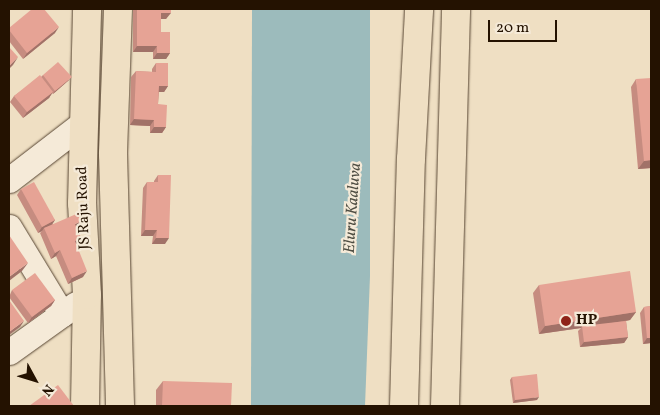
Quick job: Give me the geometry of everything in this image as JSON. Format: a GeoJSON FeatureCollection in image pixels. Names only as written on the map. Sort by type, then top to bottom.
{"type":"FeatureCollection","features":[{"type":"Feature","properties":{"kind":"main road","name":"JS Raju Road"},"geometry":{"type":"LineString","coordinates":[[85,406],[88,294],[82,203],[87,9]]}},
{"type":"Feature","properties":{"kind":"main road","name":"JS Raju Road"},"geometry":{"type":"LineString","coordinates":[[118,9],[113,154],[120,406]]}},
{"type":"Feature","properties":{"kind":"main road"},"geometry":{"type":"LineString","coordinates":[[404,406],[411,159],[419,9]]}},
{"type":"Feature","properties":{"kind":"main road"},"geometry":{"type":"LineString","coordinates":[[444,406],[456,9]]}},
{"type":"Feature","properties":{"kind":"street"},"geometry":{"type":"LineString","coordinates":[[9,180],[83,123]]}},
{"type":"Feature","properties":{"kind":"street"},"geometry":{"type":"LineString","coordinates":[[9,227],[62,314]]}},
{"type":"Feature","properties":{"kind":"street"},"geometry":{"type":"LineString","coordinates":[[9,352],[88,294]]}},
{"type":"Feature","properties":{"kind":"water","name":"Eluru Kaaluva"},"geometry":{"type":"Polygon","coordinates":[[[252,9],[370,9],[370,276],[365,406],[251,406],[252,9]]]}},
{"type":"Feature","properties":{"kind":"building"},"geometry":{"type":"Polygon","coordinates":[[[32,9],[44,9],[59,27],[27,53],[9,28],[32,9]]]}},
{"type":"Feature","properties":{"kind":"building"},"geometry":{"type":"Polygon","coordinates":[[[137,9],[171,9],[171,13],[161,13],[161,32],[170,32],[170,53],[157,53],[157,46],[137,46],[137,9]]]}},
{"type":"Feature","properties":{"kind":"building"},"geometry":{"type":"Polygon","coordinates":[[[9,47],[18,57],[9,66],[9,47]]]}},
{"type":"Feature","properties":{"kind":"building"},"geometry":{"type":"Polygon","coordinates":[[[58,62],[72,77],[55,91],[43,75],[58,62]]]}},
{"type":"Feature","properties":{"kind":"building"},"geometry":{"type":"Polygon","coordinates":[[[156,63],[168,63],[168,86],[159,86],[158,104],[167,105],[166,127],[154,127],[154,120],[134,119],[136,71],[156,72],[156,63]]]}},
{"type":"Feature","properties":{"kind":"building"},"geometry":{"type":"Polygon","coordinates":[[[40,75],[53,92],[27,112],[14,96],[40,75]]]}},
{"type":"Feature","properties":{"kind":"building"},"geometry":{"type":"Polygon","coordinates":[[[651,78],[651,160],[644,161],[636,79],[651,78]]]}},
{"type":"Feature","properties":{"kind":"building"},"geometry":{"type":"Polygon","coordinates":[[[158,175],[171,175],[169,238],[156,238],[157,230],[145,230],[147,182],[158,182],[158,175]]]}},
{"type":"Feature","properties":{"kind":"building"},"geometry":{"type":"Polygon","coordinates":[[[34,182],[55,220],[42,227],[21,189],[34,182]]]}},
{"type":"Feature","properties":{"kind":"building"},"geometry":{"type":"Polygon","coordinates":[[[81,212],[84,220],[75,224],[81,238],[75,241],[87,271],[72,278],[60,250],[55,253],[44,228],[81,212]]]}},
{"type":"Feature","properties":{"kind":"building"},"geometry":{"type":"Polygon","coordinates":[[[9,235],[28,263],[9,277],[9,235]]]}},
{"type":"Feature","properties":{"kind":"building"},"geometry":{"type":"Polygon","coordinates":[[[630,271],[636,312],[545,326],[539,285],[630,271]]]}},
{"type":"Feature","properties":{"kind":"building"},"geometry":{"type":"Polygon","coordinates":[[[35,273],[55,300],[32,317],[12,290],[35,273]]]}},
{"type":"Feature","properties":{"kind":"building"},"geometry":{"type":"Polygon","coordinates":[[[9,300],[24,321],[9,332],[9,300]]]}},
{"type":"Feature","properties":{"kind":"building"},"geometry":{"type":"Polygon","coordinates":[[[651,306],[651,338],[647,338],[644,307],[651,306]]]}},
{"type":"Feature","properties":{"kind":"building"},"geometry":{"type":"Polygon","coordinates":[[[626,321],[628,337],[584,342],[582,326],[626,321]]]}},
{"type":"Feature","properties":{"kind":"building"},"geometry":{"type":"Polygon","coordinates":[[[537,374],[539,397],[515,400],[512,377],[537,374]]]}},
{"type":"Feature","properties":{"kind":"building"},"geometry":{"type":"Polygon","coordinates":[[[163,381],[232,383],[231,406],[162,406],[163,381]]]}},
{"type":"Feature","properties":{"kind":"building"},"geometry":{"type":"Polygon","coordinates":[[[58,385],[74,406],[29,406],[58,385]]]}},
{"type":"Feature","properties":{"kind":"place","name":"HP"},"geometry":{"type":"Point","coordinates":[566,321]}}]}
